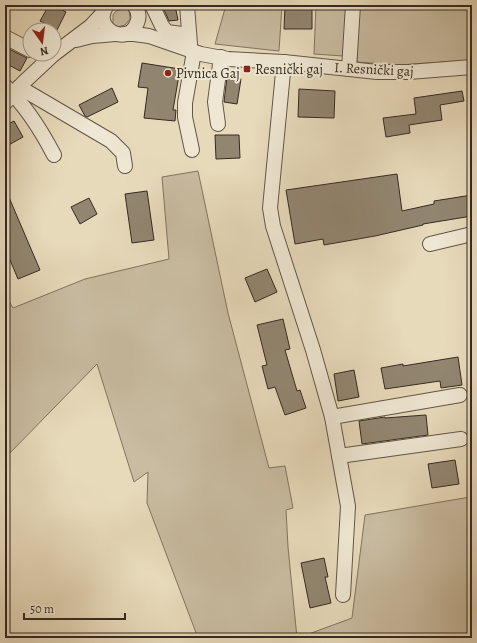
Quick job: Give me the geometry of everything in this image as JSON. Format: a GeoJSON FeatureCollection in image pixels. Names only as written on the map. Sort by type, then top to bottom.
{"type":"FeatureCollection","features":[{"type":"Feature","properties":{"kind":"street"},"geometry":{"type":"LineString","coordinates":[[152,5],[162,26],[167,32],[189,35]]}},
{"type":"Feature","properties":{"kind":"street"},"geometry":{"type":"LineString","coordinates":[[187,5],[189,35],[192,51],[185,103],[185,117],[192,150]]}},
{"type":"Feature","properties":{"kind":"street"},"geometry":{"type":"LineString","coordinates":[[349,69],[353,5]]}},
{"type":"Feature","properties":{"kind":"street"},"geometry":{"type":"LineString","coordinates":[[105,9],[104,24],[110,32],[120,34],[128,33],[135,27],[138,19],[136,10]]}},
{"type":"Feature","properties":{"kind":"street","name":"I. Resnički gaj"},"geometry":{"type":"LineString","coordinates":[[62,47],[90,26],[105,9]]}},
{"type":"Feature","properties":{"kind":"street","name":"I. Resnički gaj"},"geometry":{"type":"LineString","coordinates":[[136,10],[147,27],[159,39]]}},
{"type":"Feature","properties":{"kind":"street","name":"I. Resnički gaj"},"geometry":{"type":"LineString","coordinates":[[68,43],[92,36],[120,34],[141,35],[159,39],[192,51],[221,57],[377,72],[409,72],[472,67]]}},
{"type":"Feature","properties":{"kind":"street"},"geometry":{"type":"LineString","coordinates":[[5,37],[22,46]]}},
{"type":"Feature","properties":{"kind":"street"},"geometry":{"type":"LineString","coordinates":[[218,124],[215,102],[221,57]]}},
{"type":"Feature","properties":{"kind":"street","name":"I. Resnički gaj"},"geometry":{"type":"LineString","coordinates":[[11,92],[41,62]]}},
{"type":"Feature","properties":{"kind":"street"},"geometry":{"type":"LineString","coordinates":[[284,62],[270,208],[273,226],[313,350],[332,417],[348,506],[343,595]]}},
{"type":"Feature","properties":{"kind":"street"},"geometry":{"type":"LineString","coordinates":[[11,92],[45,137],[54,155]]}},
{"type":"Feature","properties":{"kind":"street"},"geometry":{"type":"LineString","coordinates":[[11,92],[112,141],[123,153],[125,166]]}},
{"type":"Feature","properties":{"kind":"street"},"geometry":{"type":"LineString","coordinates":[[430,244],[472,234]]}},
{"type":"Feature","properties":{"kind":"street"},"geometry":{"type":"LineString","coordinates":[[332,417],[460,395]]}},
{"type":"Feature","properties":{"kind":"street"},"geometry":{"type":"LineString","coordinates":[[339,456],[461,439]]}},
{"type":"Feature","properties":{"kind":"shaded area"},"geometry":{"type":"Polygon","coordinates":[[[226,5],[282,5],[279,51],[215,44],[226,5]]]}},
{"type":"Feature","properties":{"kind":"shaded area"},"geometry":{"type":"Polygon","coordinates":[[[316,5],[346,5],[343,56],[314,54],[316,5]]]}},
{"type":"Feature","properties":{"kind":"shaded area"},"geometry":{"type":"Polygon","coordinates":[[[359,5],[472,5],[472,60],[399,65],[357,62],[359,5]]]}},
{"type":"Feature","properties":{"kind":"shaded area"},"geometry":{"type":"Polygon","coordinates":[[[125,8],[129,10],[130,19],[125,25],[117,27],[113,23],[113,15],[116,11],[125,8]]]}},
{"type":"Feature","properties":{"kind":"shaded area"},"geometry":{"type":"Polygon","coordinates":[[[198,171],[228,313],[269,468],[285,466],[293,508],[286,510],[297,638],[198,638],[147,503],[148,472],[134,482],[97,364],[5,458],[5,294],[13,308],[85,279],[169,259],[162,177],[198,171]]]}},
{"type":"Feature","properties":{"kind":"shaded area"},"geometry":{"type":"Polygon","coordinates":[[[472,483],[472,638],[298,638],[352,618],[365,515],[470,497],[472,483]]]}},
{"type":"Feature","properties":{"kind":"building"},"geometry":{"type":"Polygon","coordinates":[[[49,5],[53,5],[66,12],[61,22],[40,21],[49,5]]]}},
{"type":"Feature","properties":{"kind":"building"},"geometry":{"type":"Polygon","coordinates":[[[162,5],[175,5],[178,20],[169,21],[162,5]]]}},
{"type":"Feature","properties":{"kind":"building"},"geometry":{"type":"Polygon","coordinates":[[[285,5],[312,5],[312,29],[284,29],[285,5]]]}},
{"type":"Feature","properties":{"kind":"building"},"geometry":{"type":"Polygon","coordinates":[[[5,47],[22,56],[22,62],[25,62],[20,71],[5,63],[5,47]]]}},
{"type":"Feature","properties":{"kind":"building"},"geometry":{"type":"Polygon","coordinates":[[[142,63],[180,69],[173,110],[176,110],[175,121],[144,118],[148,88],[138,87],[142,63]]]}},
{"type":"Feature","properties":{"kind":"building"},"geometry":{"type":"Polygon","coordinates":[[[227,77],[241,79],[237,104],[224,102],[227,77]]]}},
{"type":"Feature","properties":{"kind":"building"},"geometry":{"type":"Polygon","coordinates":[[[112,88],[118,102],[87,117],[85,116],[79,105],[112,88]]]}},
{"type":"Feature","properties":{"kind":"building"},"geometry":{"type":"Polygon","coordinates":[[[299,89],[335,91],[334,118],[298,117],[299,89]]]}},
{"type":"Feature","properties":{"kind":"building"},"geometry":{"type":"Polygon","coordinates":[[[462,91],[464,101],[440,105],[442,120],[409,125],[410,133],[386,137],[383,118],[416,114],[414,98],[462,91]]]}},
{"type":"Feature","properties":{"kind":"building"},"geometry":{"type":"Polygon","coordinates":[[[14,121],[23,137],[5,147],[5,126],[14,121]]]}},
{"type":"Feature","properties":{"kind":"building"},"geometry":{"type":"Polygon","coordinates":[[[215,135],[239,135],[240,158],[216,159],[215,135]]]}},
{"type":"Feature","properties":{"kind":"building"},"geometry":{"type":"Polygon","coordinates":[[[397,174],[402,211],[434,204],[434,201],[472,195],[472,216],[423,224],[375,236],[324,245],[323,239],[295,244],[286,190],[397,174]]]}},
{"type":"Feature","properties":{"kind":"building"},"geometry":{"type":"Polygon","coordinates":[[[5,188],[40,270],[18,279],[5,248],[5,188]]]}},
{"type":"Feature","properties":{"kind":"building"},"geometry":{"type":"Polygon","coordinates":[[[147,191],[154,240],[132,243],[125,194],[147,191]]]}},
{"type":"Feature","properties":{"kind":"building"},"geometry":{"type":"Polygon","coordinates":[[[89,198],[97,214],[80,224],[71,207],[89,198]]]}},
{"type":"Feature","properties":{"kind":"building"},"geometry":{"type":"Polygon","coordinates":[[[267,269],[277,292],[255,302],[245,278],[267,269]]]}},
{"type":"Feature","properties":{"kind":"building"},"geometry":{"type":"Polygon","coordinates":[[[283,319],[290,349],[285,350],[297,391],[300,390],[306,408],[285,415],[275,387],[268,389],[262,366],[267,365],[257,325],[283,319]]]}},
{"type":"Feature","properties":{"kind":"building"},"geometry":{"type":"Polygon","coordinates":[[[458,357],[462,385],[441,388],[440,381],[385,389],[381,368],[458,357]]]}},
{"type":"Feature","properties":{"kind":"building"},"geometry":{"type":"Polygon","coordinates":[[[354,370],[359,397],[338,401],[334,374],[354,370]]]}},
{"type":"Feature","properties":{"kind":"building"},"geometry":{"type":"Polygon","coordinates":[[[426,415],[428,435],[362,444],[359,421],[385,417],[426,415]]]}},
{"type":"Feature","properties":{"kind":"building"},"geometry":{"type":"Polygon","coordinates":[[[455,460],[459,484],[432,488],[428,464],[455,460]]]}},
{"type":"Feature","properties":{"kind":"building"},"geometry":{"type":"Polygon","coordinates":[[[324,558],[328,577],[325,577],[331,603],[310,608],[301,563],[324,558]]]}},
{"type":"Feature","properties":{"kind":"place","name":"Resnički gaj"},"geometry":{"type":"Point","coordinates":[247,69]}},
{"type":"Feature","properties":{"kind":"place","name":"Pivnica Gaj"},"geometry":{"type":"Point","coordinates":[168,73]}}]}
